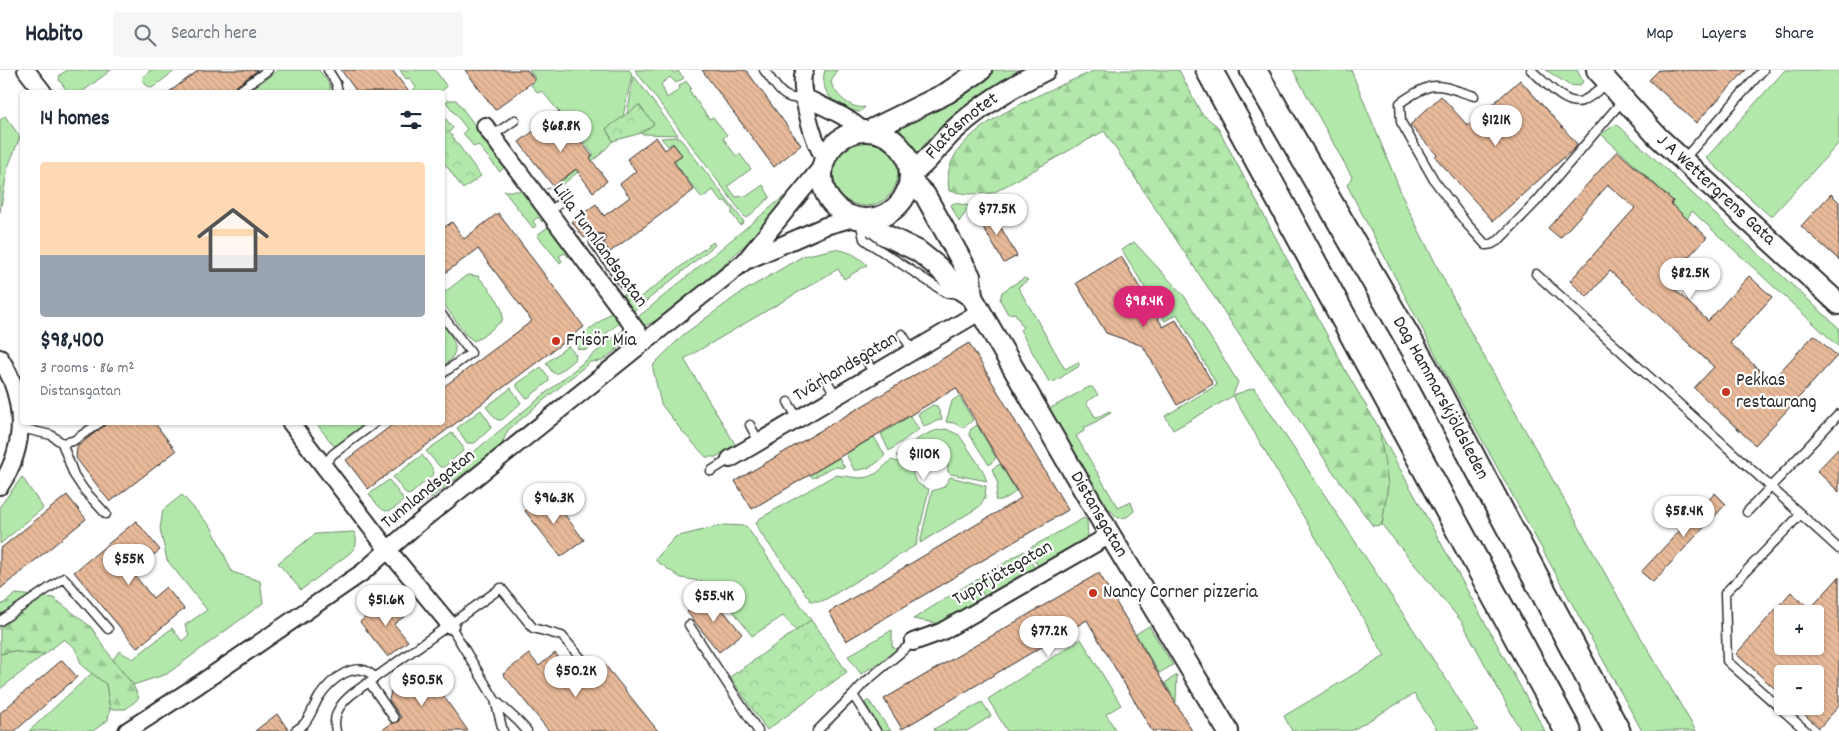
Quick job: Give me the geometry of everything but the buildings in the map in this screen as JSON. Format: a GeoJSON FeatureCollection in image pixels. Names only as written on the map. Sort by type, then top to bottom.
{"type":"FeatureCollection","features":[{"type":"Feature","properties":{"kind":"main road"},"geometry":{"type":"LineString","coordinates":[[1209,70],[1568,731]]}},
{"type":"Feature","properties":{"kind":"main road","name":"Dag Hammarskjöldsleden"},"geometry":{"type":"LineString","coordinates":[[1253,70],[1425,368],[1617,731]]}},
{"type":"Feature","properties":{"kind":"main road"},"geometry":{"type":"LineString","coordinates":[[1272,70],[1425,368]]}},
{"type":"Feature","properties":{"kind":"street"},"geometry":{"type":"LineString","coordinates":[[26,70],[41,90]]}},
{"type":"Feature","properties":{"kind":"street"},"geometry":{"type":"LineString","coordinates":[[805,70],[802,74],[802,80],[808,116],[824,162],[823,185],[828,198],[842,212],[859,218]]}},
{"type":"Feature","properties":{"kind":"street","name":"Flatåsmotet"},"geometry":{"type":"LineString","coordinates":[[824,162],[831,148],[840,139],[851,134],[866,131],[947,93],[981,70]]}},
{"type":"Feature","properties":{"kind":"street","name":"Flatåsmotet"},"geometry":{"type":"LineString","coordinates":[[910,177],[952,132],[972,114],[1004,92],[1039,73]]}},
{"type":"Feature","properties":{"kind":"street","name":"J A Wettergrens Gata"},"geometry":{"type":"LineString","coordinates":[[1603,74],[1623,100],[1683,160],[1839,304]]}},
{"type":"Feature","properties":{"kind":"street"},"geometry":{"type":"LineString","coordinates":[[806,98],[845,117],[866,131]]}},
{"type":"Feature","properties":{"kind":"street","name":"Lilla Tunnlandsgatan"},"geometry":{"type":"LineString","coordinates":[[489,131],[554,207],[645,342]]}},
{"type":"Feature","properties":{"kind":"street","name":"Flatåsmotet"},"geometry":{"type":"LineString","coordinates":[[859,218],[883,216],[898,205],[908,189],[910,177],[905,155],[898,145],[881,134],[866,131]]}},
{"type":"Feature","properties":{"kind":"street","name":"Tunnlandsgatan"},"geometry":{"type":"LineString","coordinates":[[127,731],[363,572],[415,526],[744,262],[824,162]]}},
{"type":"Feature","properties":{"kind":"street","name":"Distansgatan"},"geometry":{"type":"LineString","coordinates":[[910,177],[926,195],[970,276],[973,300]]}},
{"type":"Feature","properties":{"kind":"street","name":"Distansgatan"},"geometry":{"type":"LineString","coordinates":[[859,218],[884,234],[918,251],[973,300],[1110,535],[1228,731]]}},
{"type":"Feature","properties":{"kind":"street","name":"Tunnlandsgatan"},"geometry":{"type":"LineString","coordinates":[[744,262],[825,226],[859,218]]}},
{"type":"Feature","properties":{"kind":"street","name":"Tvärhandsgatan"},"geometry":{"type":"LineString","coordinates":[[730,459],[913,351],[973,300]]}},
{"type":"Feature","properties":{"kind":"street"},"geometry":{"type":"LineString","coordinates":[[0,358],[16,390],[20,406]]}},
{"type":"Feature","properties":{"kind":"street"},"geometry":{"type":"LineString","coordinates":[[292,425],[388,550],[450,625]]}},
{"type":"Feature","properties":{"kind":"street"},"geometry":{"type":"LineString","coordinates":[[0,486],[11,467],[21,428]]}},
{"type":"Feature","properties":{"kind":"street","name":"Tuppfjätsgatan"},"geometry":{"type":"LineString","coordinates":[[913,642],[941,632],[1110,535]]}},
{"type":"Feature","properties":{"kind":"lane"},"geometry":{"type":"LineString","coordinates":[[241,90],[268,70]]}},
{"type":"Feature","properties":{"kind":"lane"},"geometry":{"type":"LineString","coordinates":[[328,70],[336,83],[338,90]]}},
{"type":"Feature","properties":{"kind":"lane"},"geometry":{"type":"LineString","coordinates":[[764,70],[785,97],[796,100],[806,98]]}},
{"type":"Feature","properties":{"kind":"lane"},"geometry":{"type":"LineString","coordinates":[[1531,70],[1561,96],[1572,102],[1582,101],[1603,74]]}},
{"type":"Feature","properties":{"kind":"lane"},"geometry":{"type":"LineString","coordinates":[[1683,160],[1763,70]]}},
{"type":"Feature","properties":{"kind":"lane"},"geometry":{"type":"LineString","coordinates":[[1474,96],[1438,84],[1420,89],[1400,103],[1401,122],[1434,180],[1466,223],[1486,244],[1492,244],[1499,240],[1536,202],[1623,100]]}},
{"type":"Feature","properties":{"kind":"lane"},"geometry":{"type":"LineString","coordinates":[[489,131],[515,120]]}},
{"type":"Feature","properties":{"kind":"lane"},"geometry":{"type":"LineString","coordinates":[[600,239],[594,243],[624,284]]}},
{"type":"Feature","properties":{"kind":"lane"},"geometry":{"type":"LineString","coordinates":[[1536,274],[1839,549]]}},
{"type":"Feature","properties":{"kind":"lane"},"geometry":{"type":"LineString","coordinates":[[445,319],[471,353],[445,372]]}},
{"type":"Feature","properties":{"kind":"lane"},"geometry":{"type":"LineString","coordinates":[[902,334],[913,351]]}},
{"type":"Feature","properties":{"kind":"lane"},"geometry":{"type":"LineString","coordinates":[[864,356],[874,374]]}},
{"type":"Feature","properties":{"kind":"lane"},"geometry":{"type":"LineString","coordinates":[[826,379],[836,396]]}},
{"type":"Feature","properties":{"kind":"lane"},"geometry":{"type":"LineString","coordinates":[[788,402],[798,419]]}},
{"type":"Feature","properties":{"kind":"lane"},"geometry":{"type":"LineString","coordinates":[[1747,512],[1839,414]]}},
{"type":"Feature","properties":{"kind":"lane"},"geometry":{"type":"LineString","coordinates":[[62,443],[72,441],[96,425]]}},
{"type":"Feature","properties":{"kind":"lane"},"geometry":{"type":"LineString","coordinates":[[323,466],[333,454],[372,425]]}},
{"type":"Feature","properties":{"kind":"lane"},"geometry":{"type":"LineString","coordinates":[[750,425],[759,442]]}},
{"type":"Feature","properties":{"kind":"lane"},"geometry":{"type":"LineString","coordinates":[[21,428],[51,435],[62,443],[74,475],[84,490],[106,514]]}},
{"type":"Feature","properties":{"kind":"lane"},"geometry":{"type":"LineString","coordinates":[[712,471],[730,459]]}},
{"type":"Feature","properties":{"kind":"lane"},"geometry":{"type":"LineString","coordinates":[[1801,514],[1725,593],[1727,661],[1806,731]]}},
{"type":"Feature","properties":{"kind":"lane"},"geometry":{"type":"LineString","coordinates":[[0,621],[64,578],[108,628]]}},
{"type":"Feature","properties":{"kind":"lane"},"geometry":{"type":"LineString","coordinates":[[336,731],[336,717],[341,704],[501,588],[533,628],[562,636],[584,663]]}},
{"type":"Feature","properties":{"kind":"lane"},"geometry":{"type":"LineString","coordinates":[[450,625],[495,700],[504,731]]}},
{"type":"Feature","properties":{"kind":"lane"},"geometry":{"type":"LineString","coordinates":[[689,625],[758,731]]}},
{"type":"Feature","properties":{"kind":"lane"},"geometry":{"type":"LineString","coordinates":[[817,731],[863,684],[913,642]]}},
{"type":"Feature","properties":{"kind":"lane"},"geometry":{"type":"LineString","coordinates":[[295,731],[304,724],[327,687],[347,672],[362,668],[370,672],[372,680],[394,718]]}},
{"type":"Feature","properties":{"kind":"lane"},"geometry":{"type":"LineString","coordinates":[[853,695],[876,731]]}},
{"type":"Feature","properties":{"kind":"lane"},"geometry":{"type":"LineString","coordinates":[[495,700],[527,731]]}},
{"type":"Feature","properties":{"kind":"green space"},"geometry":{"type":"Polygon","coordinates":[[[67,70],[111,70],[85,90],[66,90],[59,80],[60,75],[67,70]]]}},
{"type":"Feature","properties":{"kind":"green space"},"geometry":{"type":"Polygon","coordinates":[[[150,70],[176,70],[152,88],[146,85],[142,79],[150,70]]]}},
{"type":"Feature","properties":{"kind":"green space"},"geometry":{"type":"Polygon","coordinates":[[[278,70],[319,70],[330,85],[330,90],[251,90],[278,70]]]}},
{"type":"Feature","properties":{"kind":"green space"},"geometry":{"type":"Polygon","coordinates":[[[400,70],[435,70],[447,87],[442,90],[415,90],[416,87],[409,78],[406,79],[400,70]]]}},
{"type":"Feature","properties":{"kind":"green space"},"geometry":{"type":"Polygon","coordinates":[[[529,70],[629,70],[632,74],[623,117],[606,129],[613,141],[601,154],[559,187],[546,189],[554,187],[594,155],[542,91],[538,93],[531,85],[536,79],[529,70]]]}},
{"type":"Feature","properties":{"kind":"green space"},"geometry":{"type":"Polygon","coordinates":[[[635,70],[672,70],[674,73],[678,71],[684,78],[676,83],[670,77],[661,84],[667,98],[680,89],[679,86],[686,81],[691,88],[689,90],[709,119],[713,117],[727,135],[723,138],[736,156],[740,154],[751,169],[728,186],[736,197],[747,196],[763,185],[770,197],[747,218],[744,216],[635,70]]]}},
{"type":"Feature","properties":{"kind":"green space"},"geometry":{"type":"Polygon","coordinates":[[[825,70],[837,70],[831,82],[833,87],[849,104],[865,107],[860,112],[837,104],[827,93],[824,86],[825,70]]]}},
{"type":"Feature","properties":{"kind":"green space"},"geometry":{"type":"Polygon","coordinates":[[[991,70],[1021,70],[978,98],[917,156],[898,127],[960,92],[991,70]]]}},
{"type":"Feature","properties":{"kind":"green space"},"geometry":{"type":"Polygon","coordinates":[[[1096,70],[1179,70],[1201,113],[1217,126],[1348,375],[1379,428],[1388,484],[1382,525],[1373,526],[1331,469],[1104,131],[993,193],[968,194],[949,191],[950,165],[962,146],[976,132],[1016,106],[1096,70]]]}},
{"type":"Feature","properties":{"kind":"green space"},"geometry":{"type":"Polygon","coordinates":[[[1293,70],[1351,70],[1407,207],[1470,331],[1636,629],[1696,731],[1642,731],[1447,376],[1347,185],[1352,177],[1293,70]]]}},
{"type":"Feature","properties":{"kind":"green space"},"geometry":{"type":"Polygon","coordinates":[[[1546,70],[1577,70],[1583,82],[1579,86],[1569,85],[1546,70]]]}},
{"type":"Feature","properties":{"kind":"green space"},"geometry":{"type":"Polygon","coordinates":[[[1785,70],[1839,70],[1839,143],[1771,217],[1706,158],[1785,70]]]}},
{"type":"Feature","properties":{"kind":"green space"},"geometry":{"type":"Polygon","coordinates":[[[634,76],[678,135],[641,133],[654,124],[627,114],[634,76]]]}},
{"type":"Feature","properties":{"kind":"green space"},"geometry":{"type":"Polygon","coordinates":[[[448,100],[456,100],[502,161],[504,167],[500,172],[478,145],[474,147],[463,133],[467,129],[446,102],[448,100]]]}},
{"type":"Feature","properties":{"kind":"green space"},"geometry":{"type":"Polygon","coordinates":[[[639,105],[654,124],[641,133],[613,141],[606,129],[639,105]]]}},
{"type":"Feature","properties":{"kind":"green space"},"geometry":{"type":"Polygon","coordinates":[[[5,116],[20,137],[8,167],[0,212],[0,120],[5,116]]]}},
{"type":"Feature","properties":{"kind":"green space"},"geometry":{"type":"Polygon","coordinates":[[[445,118],[453,128],[449,132],[481,176],[463,189],[445,164],[445,118]]]}},
{"type":"Feature","properties":{"kind":"green space"},"geometry":{"type":"Polygon","coordinates":[[[1615,125],[1619,126],[1839,328],[1839,347],[1692,211],[1687,219],[1626,253],[1673,201],[1601,134],[1615,125]]]}},
{"type":"Feature","properties":{"kind":"green space"},"geometry":{"type":"Polygon","coordinates":[[[679,137],[744,222],[740,225],[732,214],[732,209],[725,201],[721,201],[713,190],[702,198],[674,162],[682,155],[673,143],[668,146],[661,138],[679,137]]]}},
{"type":"Feature","properties":{"kind":"green space"},"geometry":{"type":"Polygon","coordinates":[[[865,140],[878,143],[888,150],[895,160],[898,173],[895,186],[888,196],[878,203],[865,206],[852,203],[842,196],[835,186],[832,173],[835,160],[842,150],[852,143],[865,140]]]}},
{"type":"Feature","properties":{"kind":"green space"},"geometry":{"type":"Polygon","coordinates":[[[504,191],[524,191],[543,220],[542,222],[538,217],[533,221],[536,226],[533,228],[504,191]]]}},
{"type":"Feature","properties":{"kind":"green space"},"geometry":{"type":"Polygon","coordinates":[[[787,194],[782,204],[755,235],[717,271],[670,312],[643,326],[637,318],[787,194]]]}},
{"type":"Feature","properties":{"kind":"green space"},"geometry":{"type":"Polygon","coordinates":[[[954,203],[970,206],[959,222],[951,205],[954,203]]]}},
{"type":"Feature","properties":{"kind":"green space"},"geometry":{"type":"Polygon","coordinates":[[[548,227],[551,228],[570,253],[568,257],[565,253],[559,256],[562,261],[560,263],[537,235],[548,227]]]}},
{"type":"Feature","properties":{"kind":"green space"},"geometry":{"type":"Polygon","coordinates":[[[713,242],[715,245],[635,310],[632,311],[623,301],[623,294],[625,294],[633,303],[713,242]]]}},
{"type":"Feature","properties":{"kind":"green space"},"geometry":{"type":"Polygon","coordinates":[[[1134,242],[1185,297],[1238,382],[1233,395],[1254,388],[1450,685],[1478,731],[1438,731],[1414,694],[1351,731],[1292,731],[1284,716],[1385,656],[1233,396],[1173,430],[1165,416],[1217,385],[1177,314],[1165,321],[1122,250],[1134,242]]]}},
{"type":"Feature","properties":{"kind":"green space"},"geometry":{"type":"Polygon","coordinates":[[[835,249],[852,254],[867,265],[844,279],[838,269],[684,359],[735,444],[716,457],[706,457],[681,430],[661,404],[653,369],[654,364],[683,335],[739,294],[803,256],[835,249]]]}},
{"type":"Feature","properties":{"kind":"green space"},"geometry":{"type":"Polygon","coordinates":[[[467,275],[478,276],[499,303],[503,315],[502,321],[474,341],[465,334],[445,306],[445,292],[467,275]]]}},
{"type":"Feature","properties":{"kind":"green space"},"geometry":{"type":"Polygon","coordinates":[[[1024,278],[1028,280],[1018,287],[1065,369],[1078,362],[1079,364],[1078,367],[1055,381],[1049,382],[1020,330],[1023,327],[1015,313],[1008,314],[1000,300],[1002,292],[1024,278]]]}},
{"type":"Feature","properties":{"kind":"green space"},"geometry":{"type":"Polygon","coordinates":[[[613,311],[620,321],[619,323],[586,350],[578,349],[575,341],[613,311]]]}},
{"type":"Feature","properties":{"kind":"green space"},"geometry":{"type":"Polygon","coordinates":[[[445,328],[455,346],[453,356],[445,364],[445,328]]]}},
{"type":"Feature","properties":{"kind":"green space"},"geometry":{"type":"Polygon","coordinates":[[[623,330],[627,339],[626,342],[602,361],[590,362],[508,430],[501,446],[420,506],[422,496],[427,490],[623,330]]]}},
{"type":"Feature","properties":{"kind":"green space"},"geometry":{"type":"Polygon","coordinates":[[[568,346],[576,355],[575,359],[558,373],[553,373],[546,363],[568,346]]]}},
{"type":"Feature","properties":{"kind":"green space"},"geometry":{"type":"Polygon","coordinates":[[[541,367],[548,376],[549,381],[528,398],[525,397],[517,387],[517,384],[541,367]]]}},
{"type":"Feature","properties":{"kind":"green space"},"geometry":{"type":"Polygon","coordinates":[[[1348,375],[1545,731],[1521,731],[1462,622],[1382,525],[1388,484],[1348,375]]]}},
{"type":"Feature","properties":{"kind":"green space"},"geometry":{"type":"Polygon","coordinates":[[[1092,387],[1098,395],[1086,402],[1096,418],[1109,411],[1111,413],[1084,427],[1084,431],[1076,436],[1118,508],[1131,502],[1134,511],[1127,517],[1118,518],[1108,508],[1074,455],[1049,409],[1092,387]]]}},
{"type":"Feature","properties":{"kind":"green space"},"geometry":{"type":"Polygon","coordinates":[[[511,388],[521,403],[502,420],[497,420],[486,407],[511,388]]]}},
{"type":"Feature","properties":{"kind":"green space"},"geometry":{"type":"Polygon","coordinates":[[[959,396],[973,420],[963,428],[954,423],[946,422],[952,401],[959,396]]]}},
{"type":"Feature","properties":{"kind":"green space"},"geometry":{"type":"Polygon","coordinates":[[[933,405],[937,406],[942,419],[924,426],[918,414],[933,405]]]}},
{"type":"Feature","properties":{"kind":"green space"},"geometry":{"type":"Polygon","coordinates":[[[481,410],[490,423],[491,428],[475,443],[467,443],[457,428],[481,410]]]}},
{"type":"Feature","properties":{"kind":"green space"},"geometry":{"type":"Polygon","coordinates":[[[910,416],[919,429],[889,451],[881,434],[910,416]]]}},
{"type":"Feature","properties":{"kind":"green space"},"geometry":{"type":"Polygon","coordinates":[[[318,425],[365,425],[336,446],[334,446],[318,425]]]}},
{"type":"Feature","properties":{"kind":"green space"},"geometry":{"type":"Polygon","coordinates":[[[977,425],[996,458],[989,465],[969,434],[971,429],[977,425]]]}},
{"type":"Feature","properties":{"kind":"green space"},"geometry":{"type":"Polygon","coordinates":[[[946,429],[959,435],[982,469],[987,481],[951,474],[948,472],[947,462],[937,450],[924,452],[915,460],[896,456],[925,435],[946,429]]]}},
{"type":"Feature","properties":{"kind":"green space"},"geometry":{"type":"Polygon","coordinates":[[[452,433],[463,447],[463,451],[444,467],[440,467],[426,451],[452,433]]]}},
{"type":"Feature","properties":{"kind":"green space"},"geometry":{"type":"Polygon","coordinates":[[[874,437],[885,455],[871,466],[854,470],[846,454],[874,437]]]}},
{"type":"Feature","properties":{"kind":"green space"},"geometry":{"type":"Polygon","coordinates":[[[422,455],[433,469],[434,474],[411,494],[407,495],[393,477],[422,455]]]}},
{"type":"Feature","properties":{"kind":"green space"},"geometry":{"type":"Polygon","coordinates":[[[839,458],[845,468],[830,468],[813,478],[810,475],[839,458]]]}},
{"type":"Feature","properties":{"kind":"green space"},"geometry":{"type":"Polygon","coordinates":[[[891,460],[913,466],[913,475],[916,481],[921,486],[929,489],[916,545],[828,598],[822,601],[811,601],[760,532],[756,523],[759,519],[835,475],[868,477],[877,473],[891,460]]]}},
{"type":"Feature","properties":{"kind":"green space"},"geometry":{"type":"Polygon","coordinates":[[[1000,464],[1016,491],[1006,498],[995,500],[998,484],[992,469],[1000,464]]]}},
{"type":"Feature","properties":{"kind":"green space"},"geometry":{"type":"Polygon","coordinates":[[[22,477],[43,508],[0,544],[0,506],[22,477]]]}},
{"type":"Feature","properties":{"kind":"green space"},"geometry":{"type":"Polygon","coordinates":[[[950,477],[986,486],[985,497],[979,507],[920,543],[932,491],[944,487],[950,477]]]}},
{"type":"Feature","properties":{"kind":"green space"},"geometry":{"type":"Polygon","coordinates":[[[389,480],[404,500],[398,506],[388,511],[381,509],[369,494],[389,480]]]}},
{"type":"Feature","properties":{"kind":"green space"},"geometry":{"type":"Polygon","coordinates":[[[182,495],[212,528],[232,572],[260,581],[263,603],[167,674],[133,685],[113,660],[119,651],[133,659],[172,628],[182,641],[189,635],[185,625],[207,610],[167,560],[160,529],[163,510],[182,495]]]}},
{"type":"Feature","properties":{"kind":"green space"},"geometry":{"type":"Polygon","coordinates":[[[1084,518],[1087,520],[1088,539],[1039,568],[1028,549],[1084,518]]]}},
{"type":"Feature","properties":{"kind":"green space"},"geometry":{"type":"Polygon","coordinates":[[[724,525],[746,526],[811,620],[796,631],[783,616],[752,636],[712,583],[681,578],[655,560],[675,537],[724,525]]]}},
{"type":"Feature","properties":{"kind":"green space"},"geometry":{"type":"Polygon","coordinates":[[[354,532],[356,543],[350,553],[301,590],[278,563],[315,534],[354,532]]]}},
{"type":"Feature","properties":{"kind":"green space"},"geometry":{"type":"Polygon","coordinates":[[[1024,551],[1036,570],[986,599],[975,581],[1024,551]]]}},
{"type":"Feature","properties":{"kind":"green space"},"geometry":{"type":"Polygon","coordinates":[[[972,582],[981,598],[981,603],[941,624],[913,619],[972,582]]]}},
{"type":"Feature","properties":{"kind":"green space"},"geometry":{"type":"Polygon","coordinates":[[[16,594],[54,598],[91,627],[113,660],[133,685],[139,698],[126,709],[110,709],[106,684],[82,666],[75,648],[64,639],[45,654],[12,651],[0,654],[0,606],[16,594]]]}},
{"type":"Feature","properties":{"kind":"green space"},"geometry":{"type":"Polygon","coordinates":[[[811,620],[847,672],[767,730],[730,677],[811,620]]]}},
{"type":"Feature","properties":{"kind":"green space"},"geometry":{"type":"Polygon","coordinates":[[[1149,626],[1173,665],[1159,673],[1136,634],[1149,626]]]}},
{"type":"Feature","properties":{"kind":"green space"},"geometry":{"type":"Polygon","coordinates":[[[892,630],[892,646],[898,651],[861,674],[848,656],[892,630]]]}},
{"type":"Feature","properties":{"kind":"green space"},"geometry":{"type":"Polygon","coordinates":[[[1081,639],[1121,705],[1106,714],[1116,731],[1007,731],[988,699],[1081,639]]]}},
{"type":"Feature","properties":{"kind":"green space"},"geometry":{"type":"Polygon","coordinates":[[[12,651],[45,654],[0,689],[0,654],[12,651]]]}},
{"type":"Feature","properties":{"kind":"green space"},"geometry":{"type":"Polygon","coordinates":[[[92,673],[106,684],[110,709],[108,720],[93,731],[29,731],[92,673]]]}},
{"type":"Feature","properties":{"kind":"green space"},"geometry":{"type":"Polygon","coordinates":[[[1177,675],[1176,702],[1165,683],[1177,675]]]}},
{"type":"Feature","properties":{"kind":"green space"},"geometry":{"type":"Polygon","coordinates":[[[869,701],[891,731],[882,731],[865,703],[869,701]]]}},
{"type":"Feature","properties":{"kind":"green space"},"geometry":{"type":"Polygon","coordinates":[[[982,702],[991,716],[967,731],[935,731],[934,729],[982,702]]]}},
{"type":"Feature","properties":{"kind":"place","name":"Frisör Mia"},"geometry":{"type":"Point","coordinates":[556,341]}},
{"type":"Feature","properties":{"kind":"place","name":"Pekkas restaurang"},"geometry":{"type":"Point","coordinates":[1726,392]}},
{"type":"Feature","properties":{"kind":"place","name":"Nancy Corner pizzeria"},"geometry":{"type":"Point","coordinates":[1093,593]}}]}
